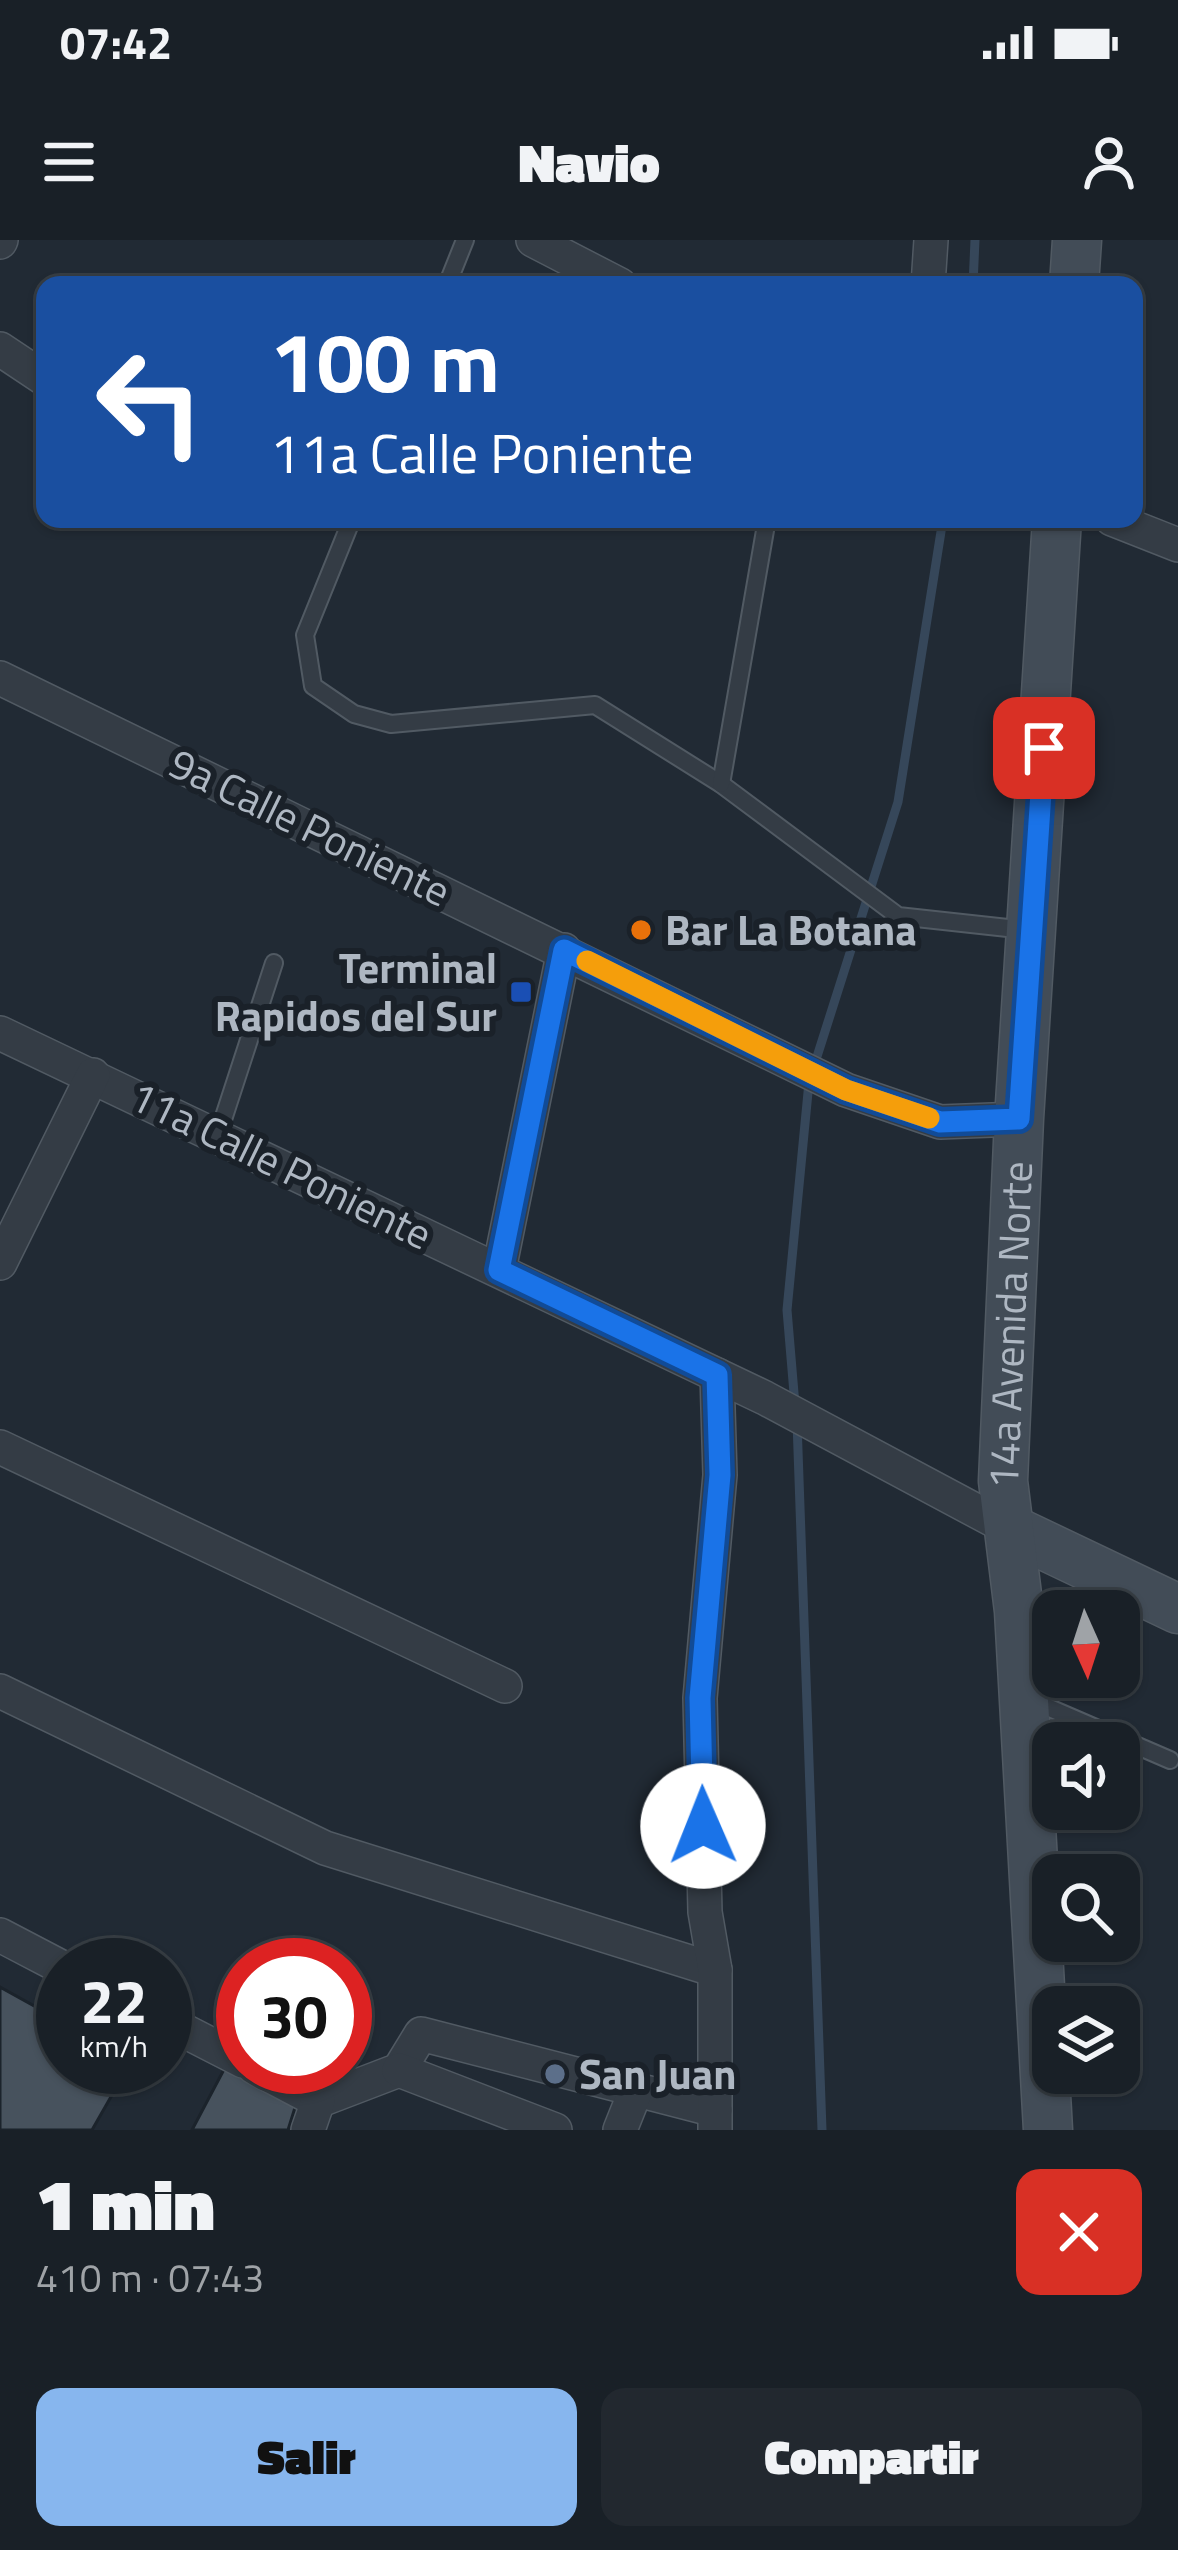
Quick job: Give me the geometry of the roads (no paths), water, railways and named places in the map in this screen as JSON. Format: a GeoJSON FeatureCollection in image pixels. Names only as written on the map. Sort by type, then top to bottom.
{"type":"FeatureCollection","features":[{"type":"Feature","properties":{"kind":"main road"},"geometry":{"type":"LineString","coordinates":[[1075,276],[1077,240]]}},
{"type":"Feature","properties":{"kind":"main road","name":"14a Avenida Norte"},"geometry":{"type":"LineString","coordinates":[[1048,2130],[1019,1611],[1004,1481],[1019,1119],[1056,528]]}},
{"type":"Feature","properties":{"kind":"main road"},"geometry":{"type":"LineString","coordinates":[[1010,1529],[1178,1609]]}},
{"type":"Feature","properties":{"kind":"main road"},"geometry":{"type":"LineString","coordinates":[[1019,1611],[1095,1571]]}},
{"type":"Feature","properties":{"kind":"street"},"geometry":{"type":"LineString","coordinates":[[533,240],[603,276]]}},
{"type":"Feature","properties":{"kind":"street"},"geometry":{"type":"LineString","coordinates":[[929,276],[931,240]]}},
{"type":"Feature","properties":{"kind":"street"},"geometry":{"type":"LineString","coordinates":[[0,349],[36,373]]}},
{"type":"Feature","properties":{"kind":"street"},"geometry":{"type":"LineString","coordinates":[[1135,528],[1178,545]]}},
{"type":"Feature","properties":{"kind":"street","name":"9a Calle Poniente"},"geometry":{"type":"LineString","coordinates":[[0,678],[846,1090],[940,1122],[1019,1119]]}},
{"type":"Feature","properties":{"kind":"street"},"geometry":{"type":"LineString","coordinates":[[499,1270],[564,950]]}},
{"type":"Feature","properties":{"kind":"street","name":"11a Calle Poniente"},"geometry":{"type":"LineString","coordinates":[[0,1034],[813,1421],[1010,1529]]}},
{"type":"Feature","properties":{"kind":"street"},"geometry":{"type":"LineString","coordinates":[[0,1263],[93,1075]]}},
{"type":"Feature","properties":{"kind":"street"},"geometry":{"type":"LineString","coordinates":[[287,2094],[313,2116],[399,2070],[421,2034],[636,2090],[715,2120],[715,1970],[705,1912],[700,1698],[720,1475],[717,1375]]}},
{"type":"Feature","properties":{"kind":"street"},"geometry":{"type":"LineString","coordinates":[[0,1447],[505,1686]]}},
{"type":"Feature","properties":{"kind":"street"},"geometry":{"type":"LineString","coordinates":[[0,1691],[325,1848],[715,1970]]}},
{"type":"Feature","properties":{"kind":"street"},"geometry":{"type":"LineString","coordinates":[[0,1935],[36,1954]]}},
{"type":"Feature","properties":{"kind":"street"},"geometry":{"type":"LineString","coordinates":[[399,2070],[555,2130]]}},
{"type":"Feature","properties":{"kind":"street"},"geometry":{"type":"LineString","coordinates":[[620,2130],[636,2090]]}},
{"type":"Feature","properties":{"kind":"lane"},"geometry":{"type":"LineString","coordinates":[[451,276],[465,240]]}},
{"type":"Feature","properties":{"kind":"lane"},"geometry":{"type":"LineString","coordinates":[[348,528],[305,635],[313,686],[354,714],[391,724],[595,705],[722,784],[898,916],[1033,931]]}},
{"type":"Feature","properties":{"kind":"lane"},"geometry":{"type":"LineString","coordinates":[[722,784],[765,528]]}},
{"type":"Feature","properties":{"kind":"lane"},"geometry":{"type":"LineString","coordinates":[[218,1135],[274,963]]}},
{"type":"Feature","properties":{"kind":"lane"},"geometry":{"type":"LineString","coordinates":[[1024,1697],[1170,1760]]}},
{"type":"Feature","properties":{"kind":"waterway"},"geometry":{"type":"LineString","coordinates":[[973,276],[975,240]]}},
{"type":"Feature","properties":{"kind":"waterway"},"geometry":{"type":"LineString","coordinates":[[814,1066],[898,802],[942,528]]}},
{"type":"Feature","properties":{"kind":"waterway"},"geometry":{"type":"LineString","coordinates":[[795,1405],[787,1310],[809,1082]]}},
{"type":"Feature","properties":{"kind":"waterway"},"geometry":{"type":"LineString","coordinates":[[797,1422],[822,2130]]}},
{"type":"Feature","properties":{"kind":"place","name":"Bar La Botana"},"geometry":{"type":"Point","coordinates":[641,930]}},
{"type":"Feature","properties":{"kind":"place","name":"Terminal Rapidos del Sur"},"geometry":{"type":"Point","coordinates":[521,992]}},
{"type":"Feature","properties":{"kind":"place","name":"San Juan"},"geometry":{"type":"Point","coordinates":[555,2074]}}]}
